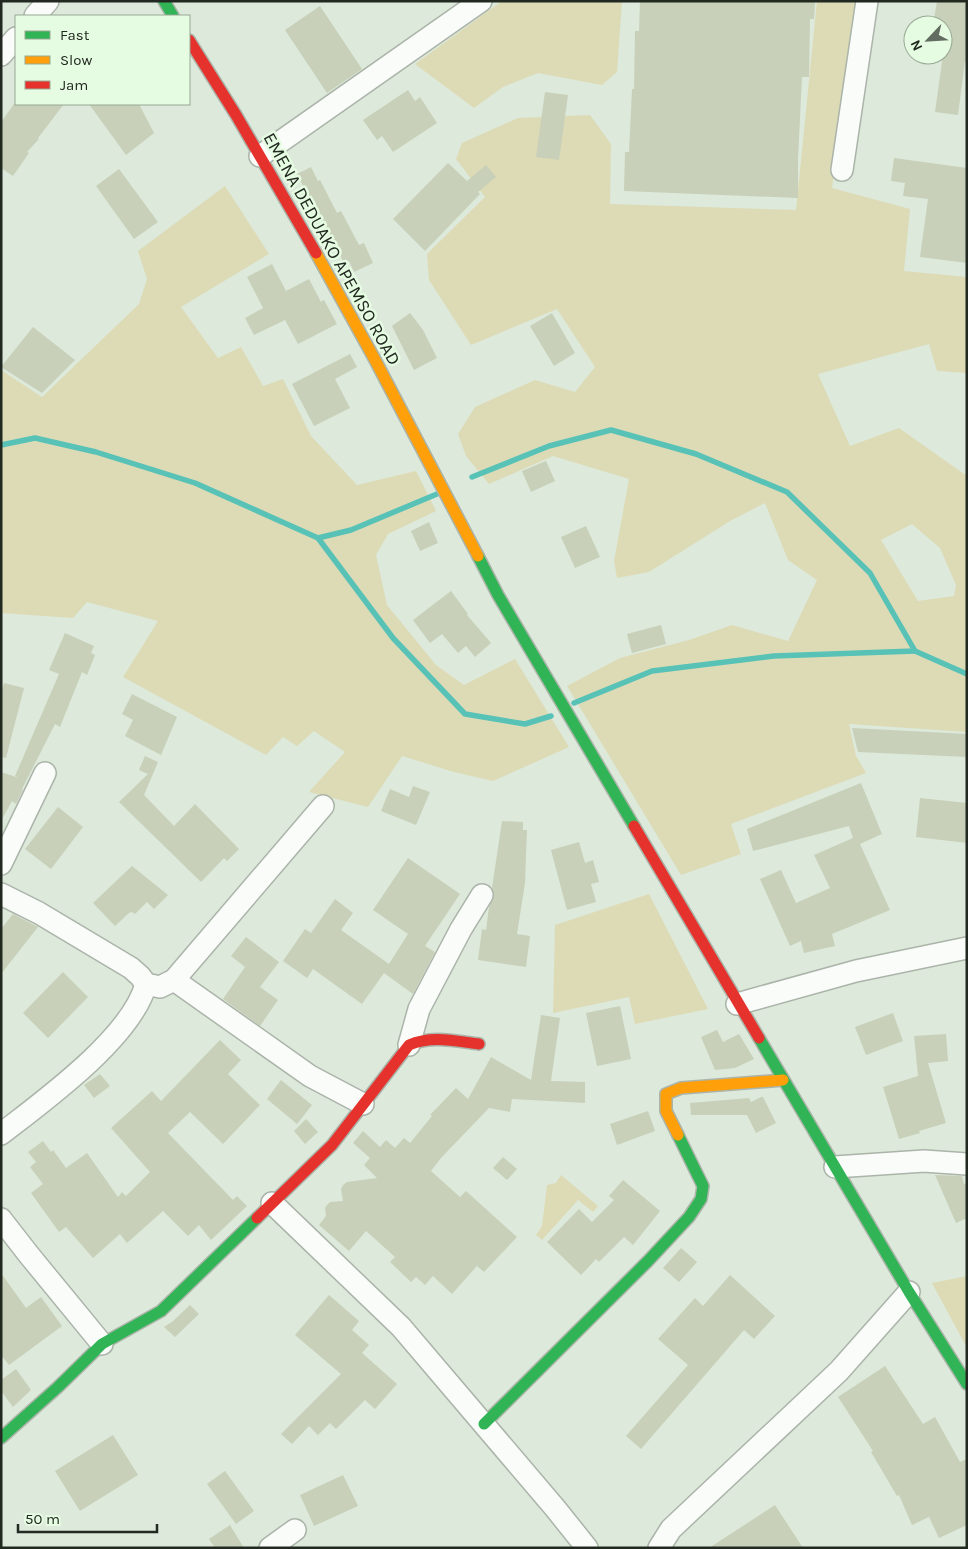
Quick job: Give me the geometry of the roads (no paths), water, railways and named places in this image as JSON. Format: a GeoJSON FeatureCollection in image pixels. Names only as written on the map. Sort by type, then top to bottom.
{"type":"FeatureCollection","features":[{"type":"Feature","properties":{"kind":"street"},"geometry":{"type":"LineString","coordinates":[[36,15],[48,1]]}},
{"type":"Feature","properties":{"kind":"street"},"geometry":{"type":"LineString","coordinates":[[164,1],[172,15]]}},
{"type":"Feature","properties":{"kind":"street"},"geometry":{"type":"LineString","coordinates":[[260,156],[481,1]]}},
{"type":"Feature","properties":{"kind":"street"},"geometry":{"type":"LineString","coordinates":[[842,170],[868,1]]}},
{"type":"Feature","properties":{"kind":"street"},"geometry":{"type":"LineString","coordinates":[[1,55],[15,39]]}},
{"type":"Feature","properties":{"kind":"street","name":"EMENA DEDUAKO APEMSO ROAD"},"geometry":{"type":"LineString","coordinates":[[190,42],[313,246],[498,596],[908,1292],[967,1384]]}},
{"type":"Feature","properties":{"kind":"street"},"geometry":{"type":"LineString","coordinates":[[1,864],[45,772]]}},
{"type":"Feature","properties":{"kind":"street"},"geometry":{"type":"LineString","coordinates":[[1,894],[39,913],[131,968],[146,984],[160,987],[174,980],[323,806]]}},
{"type":"Feature","properties":{"kind":"street"},"geometry":{"type":"LineString","coordinates":[[1,1438],[58,1387],[102,1344],[161,1311],[332,1145],[409,1045],[419,1009],[461,929],[482,895]]}},
{"type":"Feature","properties":{"kind":"street"},"geometry":{"type":"LineString","coordinates":[[738,1004],[856,971],[967,948]]}},
{"type":"Feature","properties":{"kind":"street"},"geometry":{"type":"LineString","coordinates":[[174,980],[310,1076],[363,1104]]}},
{"type":"Feature","properties":{"kind":"street"},"geometry":{"type":"LineString","coordinates":[[1,1134],[41,1103],[107,1044],[122,1028],[144,992],[146,984]]}},
{"type":"Feature","properties":{"kind":"street"},"geometry":{"type":"LineString","coordinates":[[409,1045],[417,1041],[429,1039],[479,1044]]}},
{"type":"Feature","properties":{"kind":"street"},"geometry":{"type":"LineString","coordinates":[[484,1424],[648,1261],[689,1217],[701,1199],[702,1186],[666,1111],[666,1094],[681,1088],[783,1080]]}},
{"type":"Feature","properties":{"kind":"street"},"geometry":{"type":"LineString","coordinates":[[835,1167],[924,1161],[967,1164]]}},
{"type":"Feature","properties":{"kind":"street"},"geometry":{"type":"LineString","coordinates":[[272,1203],[400,1327],[587,1548]]}},
{"type":"Feature","properties":{"kind":"street"},"geometry":{"type":"LineString","coordinates":[[1,1219],[102,1344]]}},
{"type":"Feature","properties":{"kind":"street"},"geometry":{"type":"LineString","coordinates":[[660,1548],[671,1529],[839,1371],[908,1292]]}},
{"type":"Feature","properties":{"kind":"street"},"geometry":{"type":"LineString","coordinates":[[270,1548],[295,1530]]}},
{"type":"Feature","properties":{"kind":"waterway"},"geometry":{"type":"LineString","coordinates":[[472,477],[549,446],[611,430],[696,454],[787,492],[870,573],[915,651],[967,674]]}},
{"type":"Feature","properties":{"kind":"waterway"},"geometry":{"type":"LineString","coordinates":[[1,445],[35,438],[96,452],[195,483],[318,538],[351,530],[437,494]]}},
{"type":"Feature","properties":{"kind":"waterway"},"geometry":{"type":"LineString","coordinates":[[318,538],[393,638],[465,714],[525,724],[551,716]]}},
{"type":"Feature","properties":{"kind":"waterway"},"geometry":{"type":"LineString","coordinates":[[574,703],[652,671],[774,656],[915,651]]}}]}
